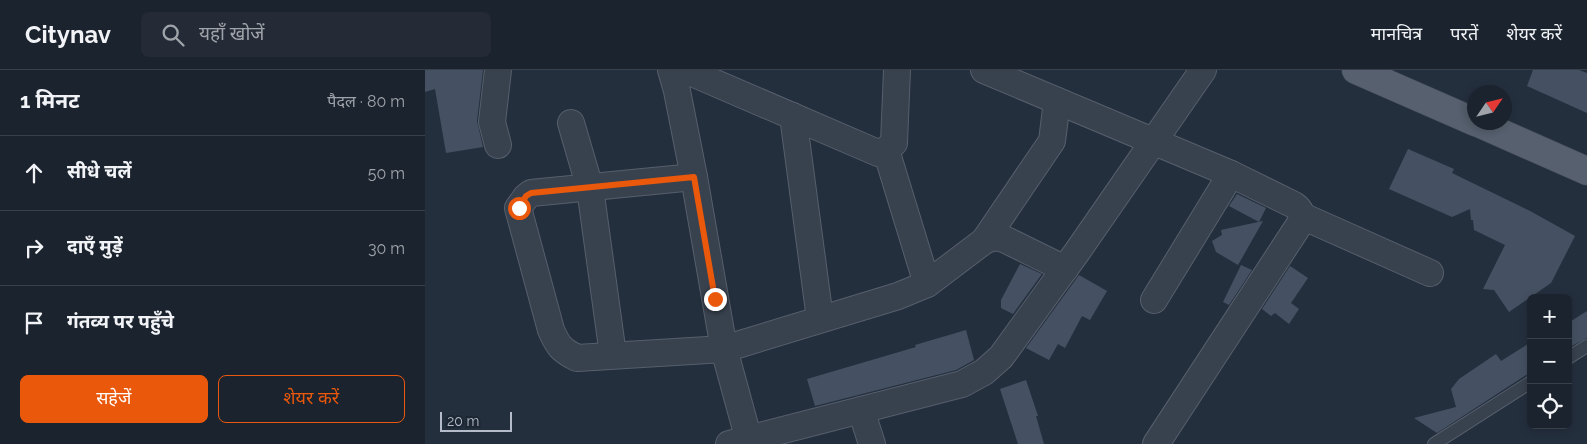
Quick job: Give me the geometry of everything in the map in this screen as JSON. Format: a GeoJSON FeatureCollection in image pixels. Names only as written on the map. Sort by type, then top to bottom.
{"type":"FeatureCollection","features":[{"type":"Feature","properties":{"kind":"main road"},"geometry":{"type":"LineString","coordinates":[[1356,70],[1467,119]]}},
{"type":"Feature","properties":{"kind":"main road"},"geometry":{"type":"LineString","coordinates":[[1493,130],[1587,171]]}},
{"type":"Feature","properties":{"kind":"street"},"geometry":{"type":"LineString","coordinates":[[498,70],[492,122],[498,144]]}},
{"type":"Feature","properties":{"kind":"street"},"geometry":{"type":"LineString","coordinates":[[897,70],[894,143],[879,153],[793,116],[677,77],[682,124],[694,177],[742,442],[962,384],[985,372],[1001,357],[1065,269],[1203,70]]}},
{"type":"Feature","properties":{"kind":"street"},"geometry":{"type":"LineString","coordinates":[[984,70],[1231,174],[1300,209],[1301,222],[1156,444]]}},
{"type":"Feature","properties":{"kind":"street"},"geometry":{"type":"LineString","coordinates":[[984,241],[1052,141],[1057,101]]}},
{"type":"Feature","properties":{"kind":"street"},"geometry":{"type":"LineString","coordinates":[[793,116],[820,319]]}},
{"type":"Feature","properties":{"kind":"street"},"geometry":{"type":"LineString","coordinates":[[571,123],[590,188],[613,355]]}},
{"type":"Feature","properties":{"kind":"street"},"geometry":{"type":"LineString","coordinates":[[886,150],[927,284]]}},
{"type":"Feature","properties":{"kind":"street"},"geometry":{"type":"LineString","coordinates":[[1154,300],[1231,174]]}},
{"type":"Feature","properties":{"kind":"street"},"geometry":{"type":"LineString","coordinates":[[694,177],[531,193],[526,196],[519,208],[551,330],[559,347],[577,358],[724,349],[898,296],[927,284],[984,241],[994,237],[1004,239],[1065,269]]}},
{"type":"Feature","properties":{"kind":"street"},"geometry":{"type":"LineString","coordinates":[[1302,216],[1430,273]]}},
{"type":"Feature","properties":{"kind":"street"},"geometry":{"type":"LineString","coordinates":[[861,410],[873,444]]}},
{"type":"Feature","properties":{"kind":"lane"},"geometry":{"type":"LineString","coordinates":[[1572,355],[1587,346]]}},
{"type":"Feature","properties":{"kind":"lane"},"geometry":{"type":"LineString","coordinates":[[1435,444],[1528,384]]}},
{"type":"Feature","properties":{"kind":"building"},"geometry":{"type":"Polygon","coordinates":[[[425,70],[483,70],[477,121],[483,147],[446,153],[435,89],[425,92],[425,70]]]}},
{"type":"Feature","properties":{"kind":"building"},"geometry":{"type":"Polygon","coordinates":[[[1533,70],[1579,70],[1587,73],[1587,113],[1527,86],[1533,70]]]}},
{"type":"Feature","properties":{"kind":"building"},"geometry":{"type":"Polygon","coordinates":[[[1408,149],[1454,169],[1452,173],[1532,212],[1575,236],[1551,283],[1535,294],[1527,294],[1527,300],[1509,312],[1494,290],[1483,289],[1505,245],[1474,230],[1470,209],[1452,217],[1389,189],[1408,149]]]}},
{"type":"Feature","properties":{"kind":"building"},"geometry":{"type":"Polygon","coordinates":[[[1237,194],[1266,208],[1259,222],[1229,206],[1237,194]]]}},
{"type":"Feature","properties":{"kind":"building"},"geometry":{"type":"Polygon","coordinates":[[[1263,221],[1238,265],[1216,252],[1212,241],[1222,235],[1221,230],[1263,221]]]}},
{"type":"Feature","properties":{"kind":"building"},"geometry":{"type":"Polygon","coordinates":[[[1020,264],[1042,274],[1013,314],[1001,308],[1001,300],[1020,264]]]}},
{"type":"Feature","properties":{"kind":"building"},"geometry":{"type":"Polygon","coordinates":[[[1241,265],[1252,270],[1229,305],[1223,302],[1241,265]]]}},
{"type":"Feature","properties":{"kind":"building"},"geometry":{"type":"Polygon","coordinates":[[[1290,266],[1308,278],[1291,303],[1299,309],[1289,324],[1275,313],[1271,316],[1262,309],[1290,266]]]}},
{"type":"Feature","properties":{"kind":"building"},"geometry":{"type":"Polygon","coordinates":[[[1079,275],[1107,291],[1090,320],[1082,316],[1065,348],[1058,344],[1049,360],[1026,348],[1079,275]]]}},
{"type":"Feature","properties":{"kind":"building"},"geometry":{"type":"Polygon","coordinates":[[[1587,311],[1587,338],[1572,346],[1572,339],[1572,320],[1587,311]]]}},
{"type":"Feature","properties":{"kind":"building"},"geometry":{"type":"Polygon","coordinates":[[[966,330],[974,360],[956,370],[815,406],[807,379],[916,347],[915,345],[966,330]]]}},
{"type":"Feature","properties":{"kind":"building"},"geometry":{"type":"Polygon","coordinates":[[[1527,345],[1527,375],[1437,433],[1414,418],[1456,407],[1451,389],[1459,379],[1496,354],[1501,361],[1527,345]]]}},
{"type":"Feature","properties":{"kind":"building"},"geometry":{"type":"Polygon","coordinates":[[[1026,380],[1038,416],[1036,416],[1044,444],[1018,444],[1000,389],[1026,380]]]}},
{"type":"Feature","properties":{"kind":"route"},"geometry":{"type":"LineString","coordinates":[[519,208],[526,196],[531,193],[694,177],[715,299]]}}]}
